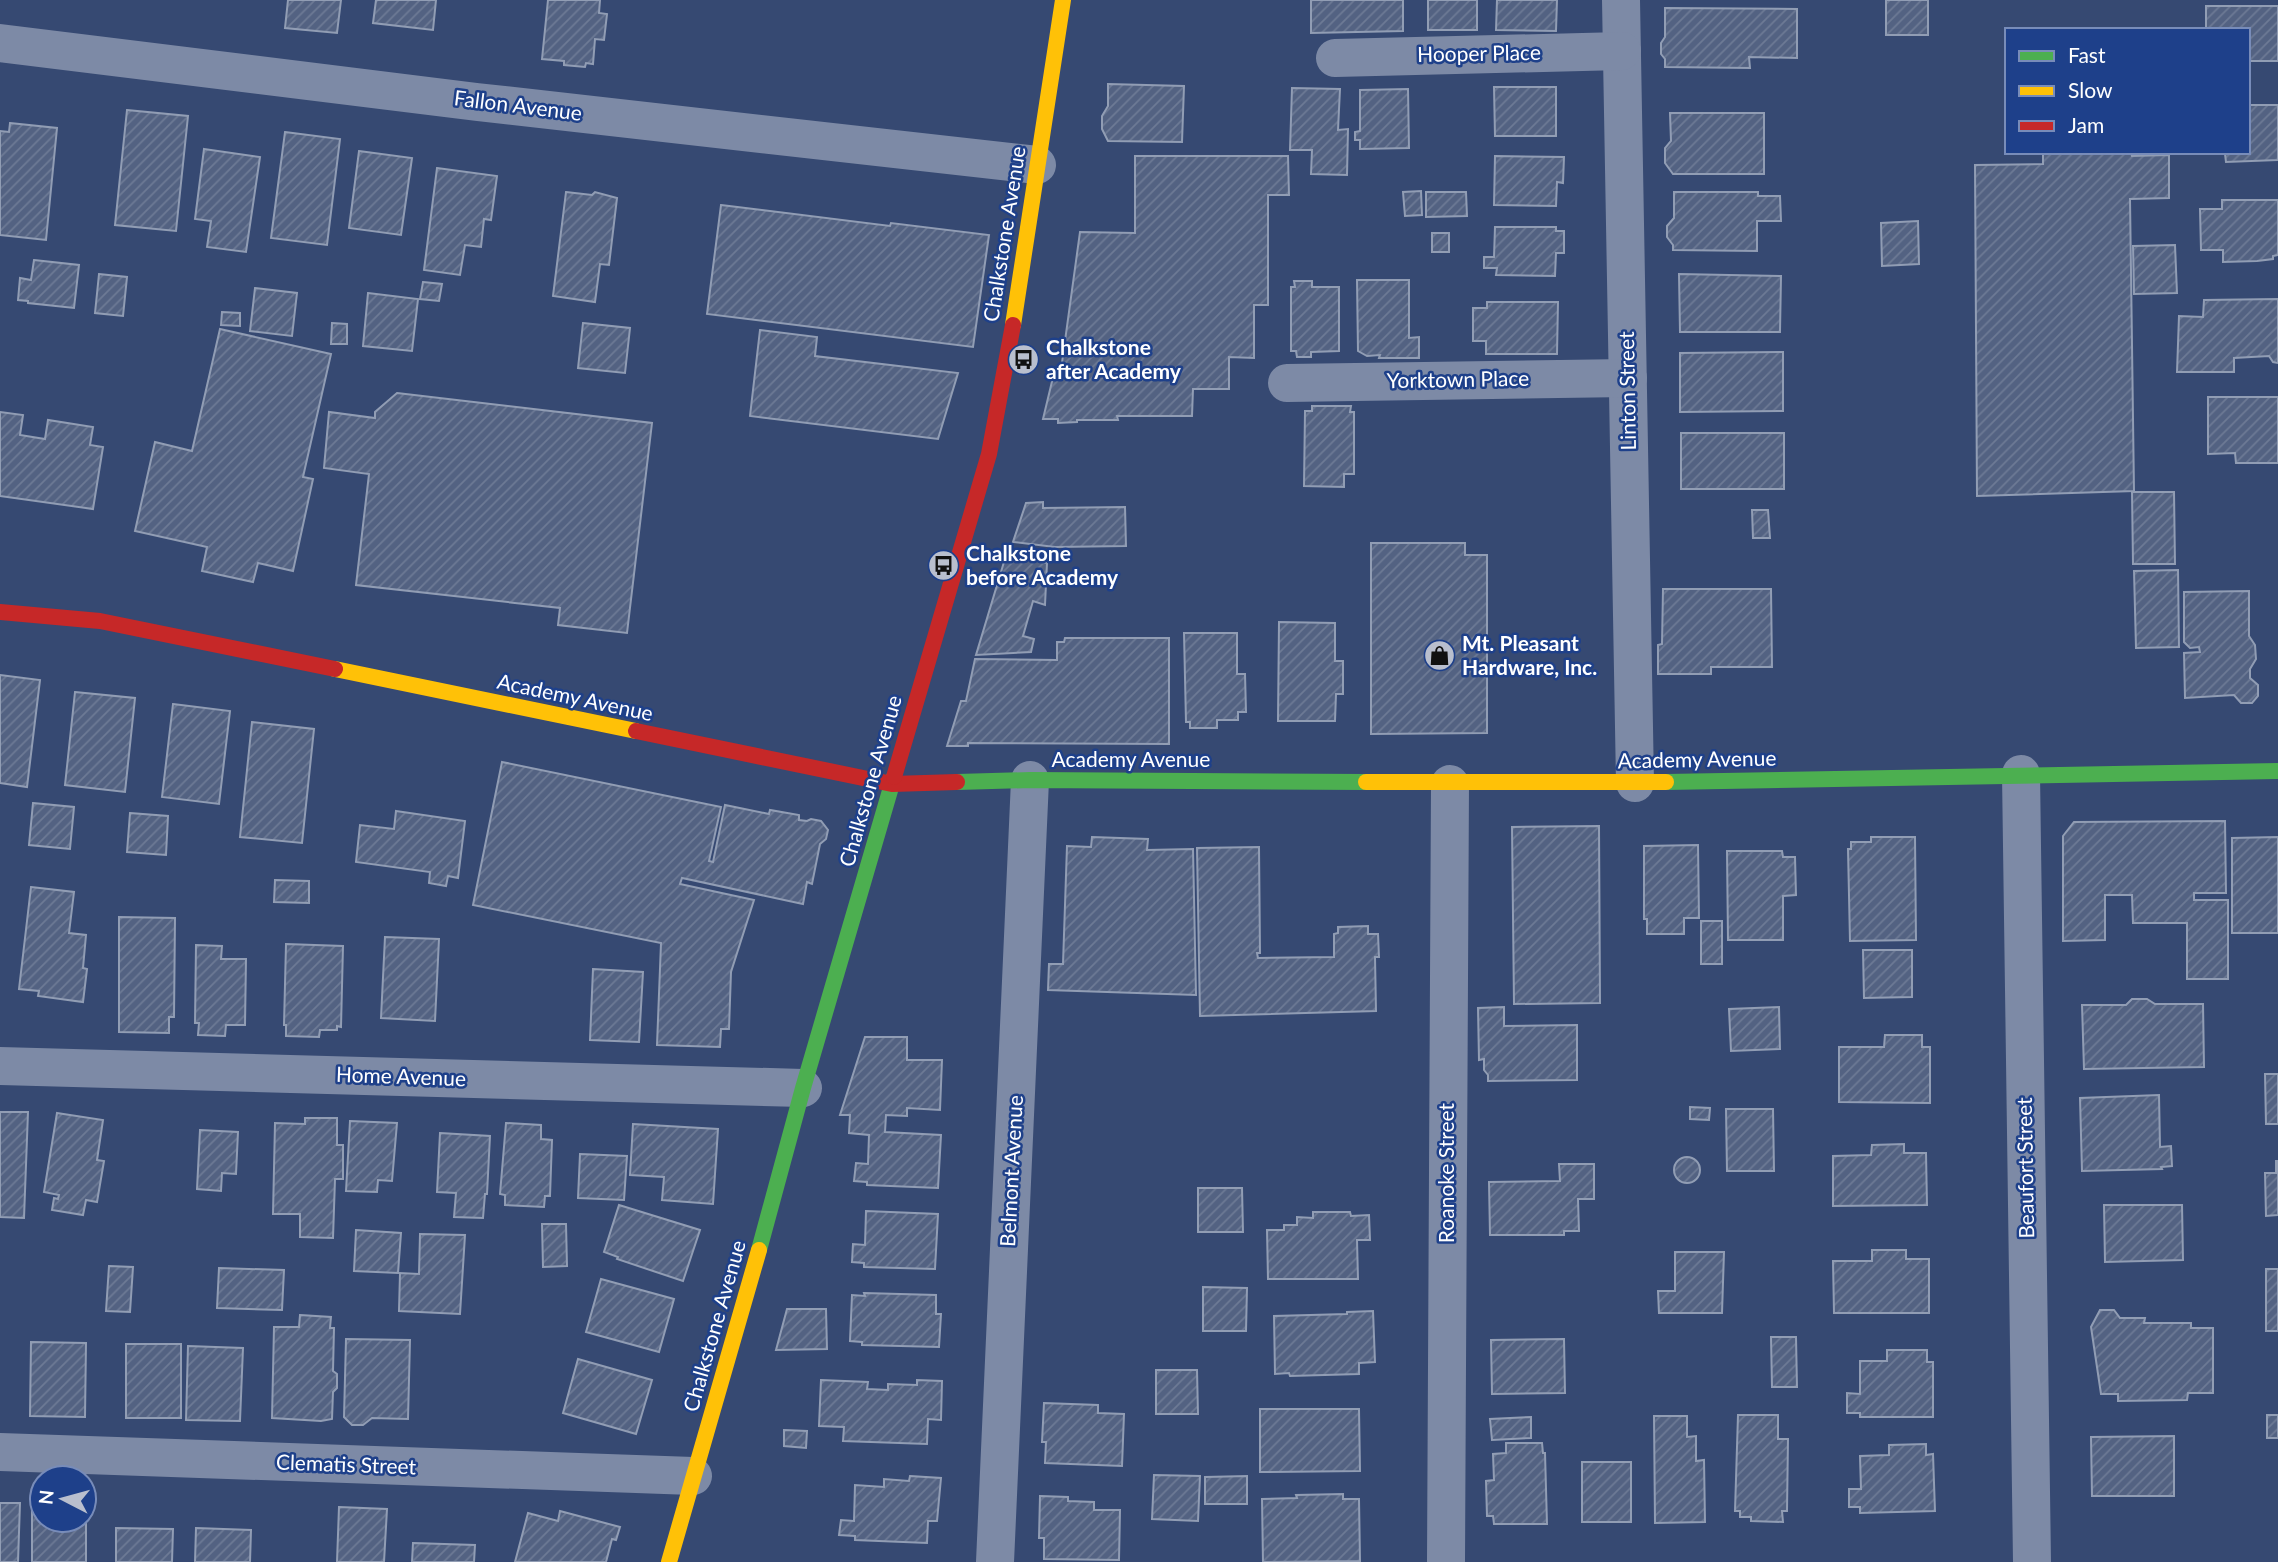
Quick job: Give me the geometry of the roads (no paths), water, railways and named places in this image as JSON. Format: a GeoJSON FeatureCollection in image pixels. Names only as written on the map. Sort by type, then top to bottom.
{"type":"FeatureCollection","features":[{"type":"Feature","properties":{"kind":"street","name":"Chalkstone Avenue"},"geometry":{"type":"LineString","coordinates":[[669,1562],[738,1326],[803,1088],[989,454],[1012,332],[1063,0]]}},
{"type":"Feature","properties":{"kind":"street","name":"Linton Street"},"geometry":{"type":"LineString","coordinates":[[1621,0],[1635,783]]}},
{"type":"Feature","properties":{"kind":"street","name":"Fallon Avenue"},"geometry":{"type":"LineString","coordinates":[[0,43],[463,100],[1037,165]]}},
{"type":"Feature","properties":{"kind":"street","name":"Hooper Place"},"geometry":{"type":"LineString","coordinates":[[1335,58],[1622,51]]}},
{"type":"Feature","properties":{"kind":"street","name":"Yorktown Place"},"geometry":{"type":"LineString","coordinates":[[1287,383],[1628,378]]}},
{"type":"Feature","properties":{"kind":"street","name":"Academy Avenue"},"geometry":{"type":"LineString","coordinates":[[0,612],[100,621],[892,784],[1030,780],[1635,783],[2278,771]]}},
{"type":"Feature","properties":{"kind":"street","name":"Beaufort Street"},"geometry":{"type":"LineString","coordinates":[[2021,774],[2032,1562]]}},
{"type":"Feature","properties":{"kind":"street","name":"Belmont Avenue"},"geometry":{"type":"LineString","coordinates":[[995,1562],[1030,780]]}},
{"type":"Feature","properties":{"kind":"street","name":"Roanoke Street"},"geometry":{"type":"LineString","coordinates":[[1446,1562],[1450,784]]}},
{"type":"Feature","properties":{"kind":"street","name":"Home Avenue"},"geometry":{"type":"LineString","coordinates":[[0,1066],[803,1088]]}},
{"type":"Feature","properties":{"kind":"street","name":"Clematis Street"},"geometry":{"type":"LineString","coordinates":[[0,1452],[692,1476]]}},
{"type":"Feature","properties":{"kind":"place","name":"Chalkstone after Academy"},"geometry":{"type":"Point","coordinates":[1023,360]}},
{"type":"Feature","properties":{"kind":"place","name":"Chalkstone before Academy"},"geometry":{"type":"Point","coordinates":[943,566]}},
{"type":"Feature","properties":{"kind":"place","name":"Mt. Pleasant Hardware, Inc."},"geometry":{"type":"Point","coordinates":[1439,656]}}]}
